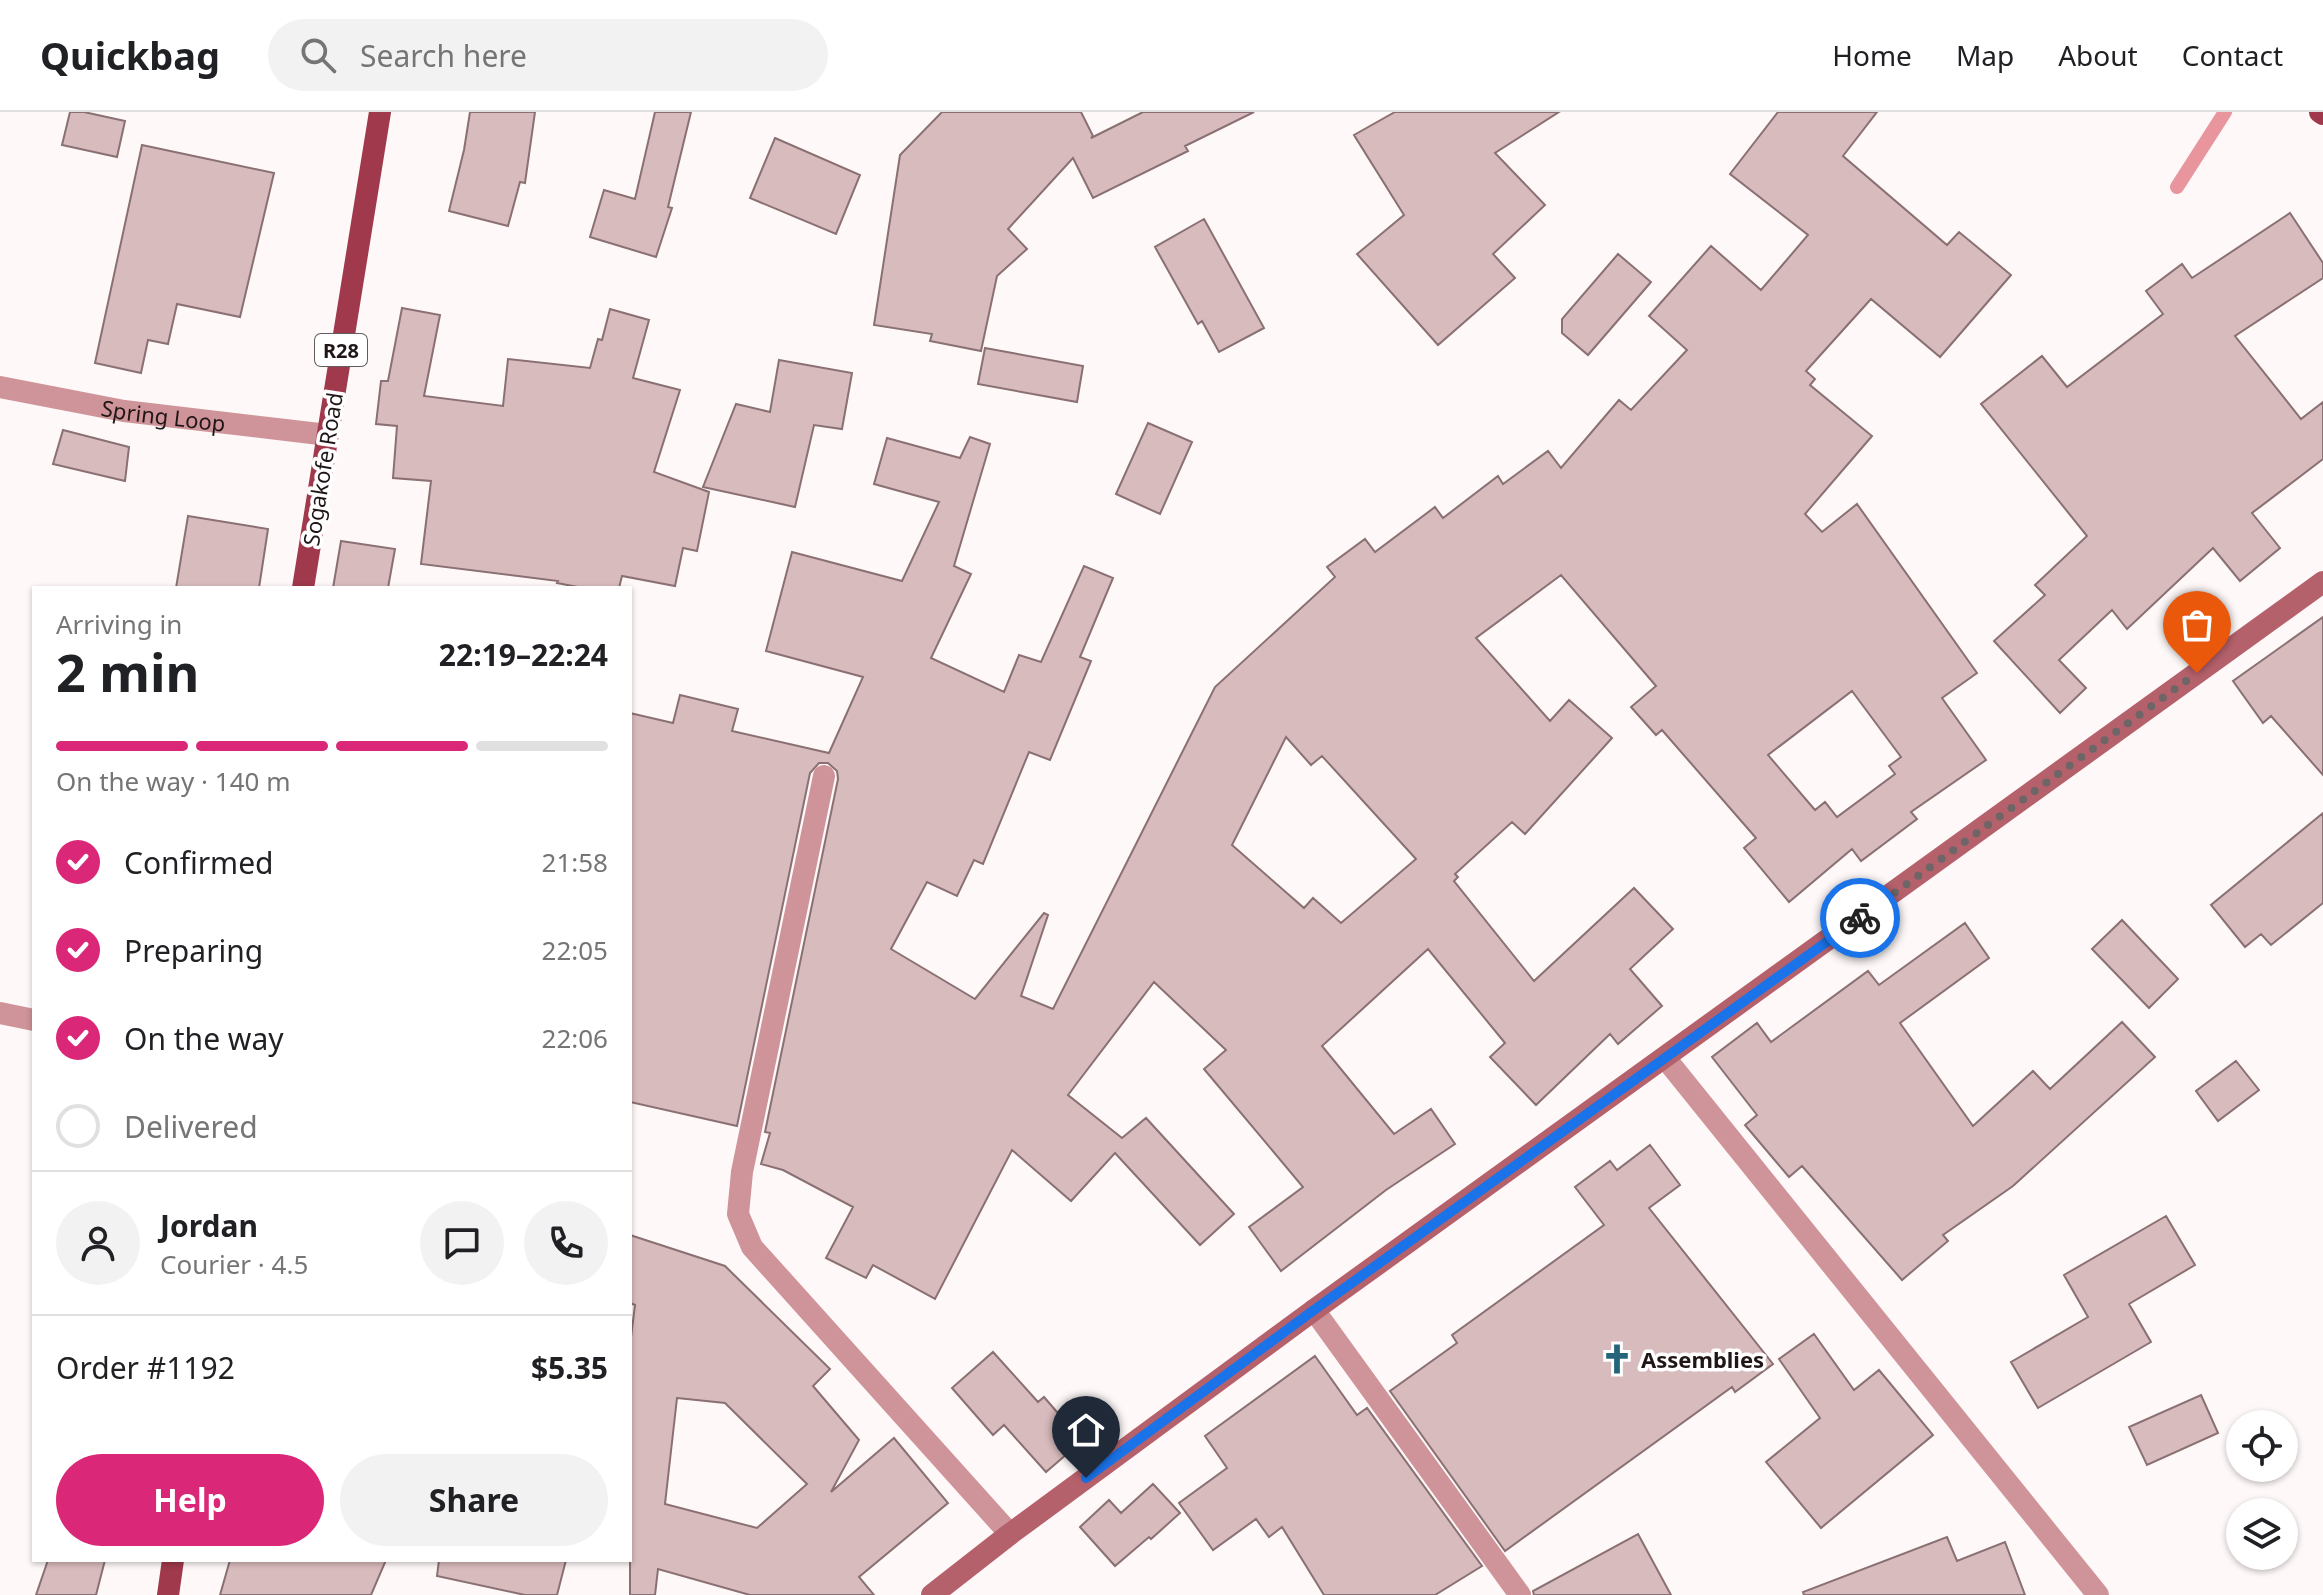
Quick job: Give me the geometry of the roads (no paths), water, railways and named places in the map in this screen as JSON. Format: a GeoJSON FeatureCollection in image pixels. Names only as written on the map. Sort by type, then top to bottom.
{"type":"FeatureCollection","features":[{"type":"Feature","properties":{"kind":"main road","name":"Sogakofe Road"},"geometry":{"type":"LineString","coordinates":[[303,586],[380,112]]}},
{"type":"Feature","properties":{"kind":"main road"},"geometry":{"type":"LineString","coordinates":[[932,1595],[1314,1310],[1666,1059],[2323,582]]}},
{"type":"Feature","properties":{"kind":"main road"},"geometry":{"type":"LineString","coordinates":[[168,1595],[173,1562]]}},
{"type":"Feature","properties":{"kind":"street","name":"Spring Loop"},"geometry":{"type":"LineString","coordinates":[[0,387],[124,411],[328,435]]}},
{"type":"Feature","properties":{"kind":"street"},"geometry":{"type":"LineString","coordinates":[[824,776],[742,1172],[738,1214],[752,1247],[1010,1534]]}},
{"type":"Feature","properties":{"kind":"street"},"geometry":{"type":"LineString","coordinates":[[0,1013],[32,1020]]}},
{"type":"Feature","properties":{"kind":"street"},"geometry":{"type":"LineString","coordinates":[[1666,1059],[2098,1595]]}},
{"type":"Feature","properties":{"kind":"street"},"geometry":{"type":"LineString","coordinates":[[1314,1310],[1520,1595]]}},
{"type":"Feature","properties":{"kind":"waterway"},"geometry":{"type":"LineString","coordinates":[[2177,187],[2225,112]]}},
{"type":"Feature","properties":{"kind":"place","name":"Assemblies"},"geometry":{"type":"Point","coordinates":[1617,1359]}}]}
